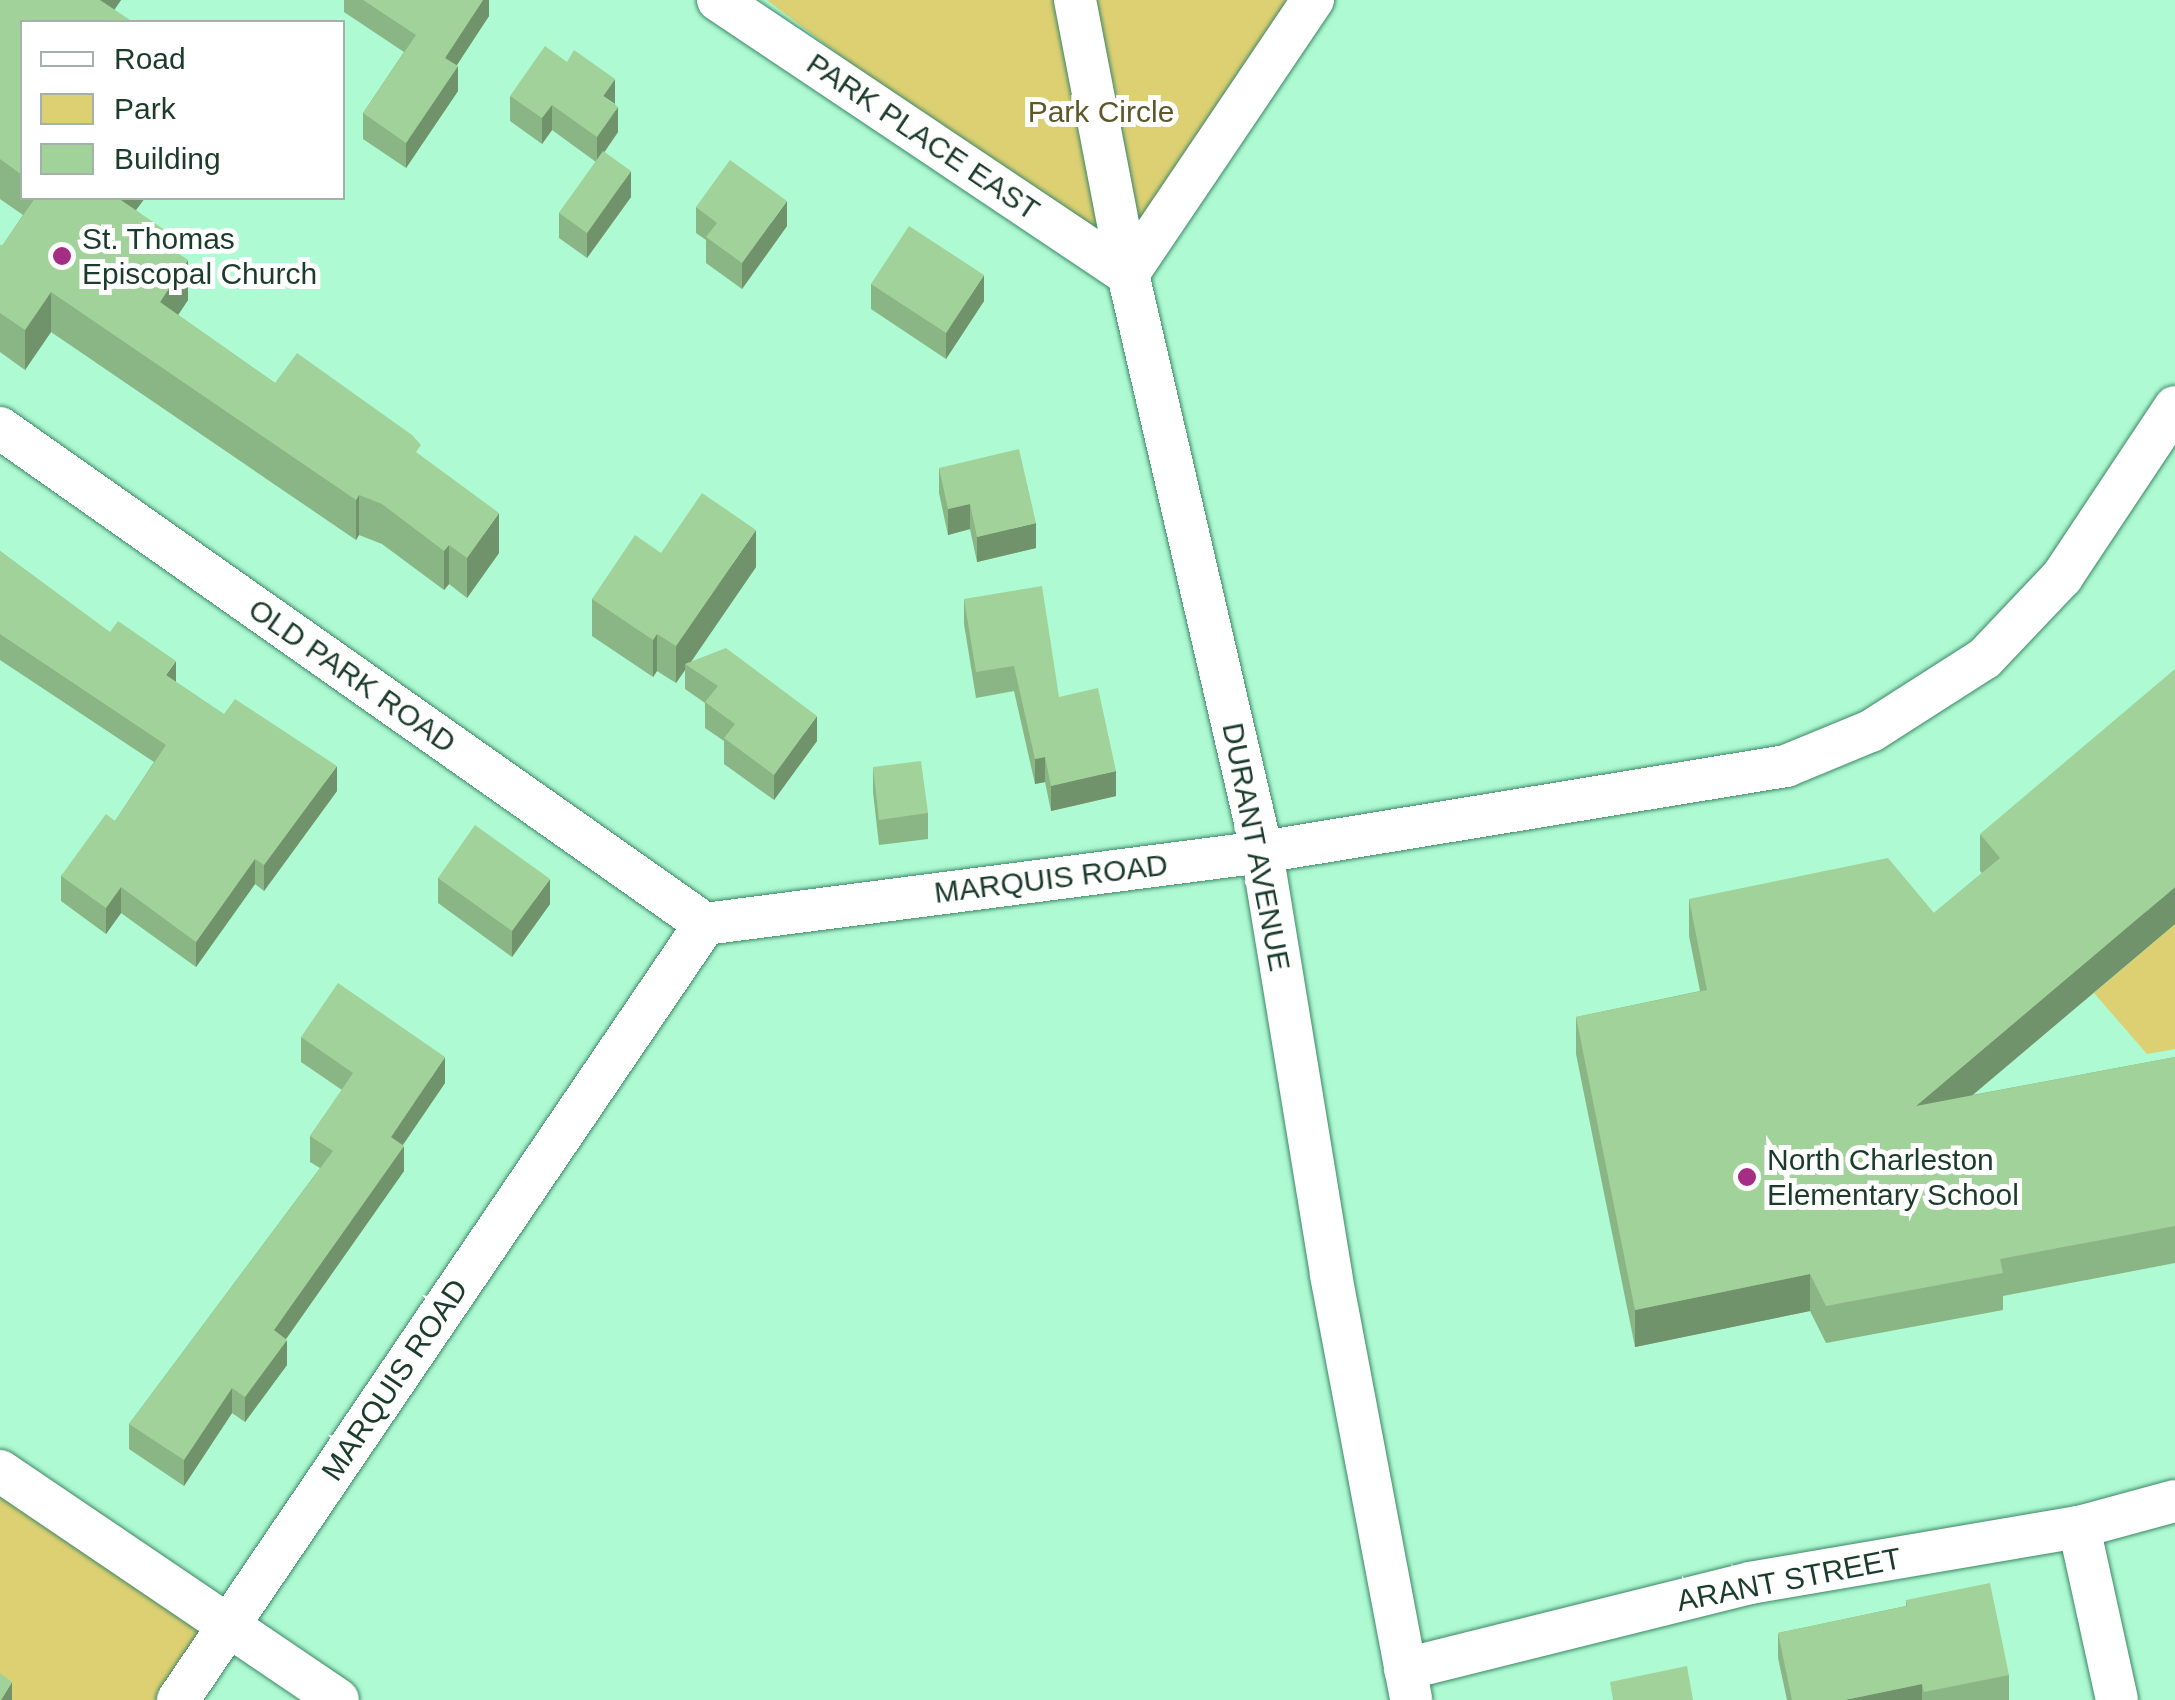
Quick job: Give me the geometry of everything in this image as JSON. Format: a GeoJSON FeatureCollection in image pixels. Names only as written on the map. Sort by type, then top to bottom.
{"type":"FeatureCollection","features":[{"type":"Feature","properties":{"kind":"street","name":"PARK PLACE EAST"},"geometry":{"type":"LineString","coordinates":[[718,0],[1128,274]]}},
{"type":"Feature","properties":{"kind":"street","name":"DURANT AVENUE"},"geometry":{"type":"LineString","coordinates":[[1075,0],[1128,274],[1262,852],[1408,1685]]}},
{"type":"Feature","properties":{"kind":"street"},"geometry":{"type":"LineString","coordinates":[[1128,274],[1313,0]]}},
{"type":"Feature","properties":{"kind":"street","name":"MARQUIS ROAD"},"geometry":{"type":"LineString","coordinates":[[178,1700],[704,924],[1262,852],[1786,766],[1871,731],[1985,658],[2062,577],[2175,407]]}},
{"type":"Feature","properties":{"kind":"street","name":"OLD PARK ROAD"},"geometry":{"type":"LineString","coordinates":[[0,428],[704,924]]}},
{"type":"Feature","properties":{"kind":"street"},"geometry":{"type":"LineString","coordinates":[[0,1470],[338,1700]]}},
{"type":"Feature","properties":{"kind":"street","name":"ARANT STREET"},"geometry":{"type":"LineString","coordinates":[[1408,1685],[1750,1584],[2079,1526],[2175,1501]]}},
{"type":"Feature","properties":{"kind":"street"},"geometry":{"type":"LineString","coordinates":[[2079,1526],[2117,1700]]}},
{"type":"Feature","properties":{"kind":"green space","name":"Park Circle"},"geometry":{"type":"Polygon","coordinates":[[[767,0],[1313,0],[1128,274],[767,0]]]}},
{"type":"Feature","properties":{"kind":"green space"},"geometry":{"type":"Polygon","coordinates":[[[2175,924],[2175,1049],[2147,1054],[2094,993],[2175,924]]]}},
{"type":"Feature","properties":{"kind":"green space"},"geometry":{"type":"Polygon","coordinates":[[[0,1471],[228,1626],[178,1700],[0,1700],[0,1471]]]}},
{"type":"Feature","properties":{"kind":"building"},"geometry":{"type":"Polygon","coordinates":[[[0,0],[100,0],[130,20],[20,20],[20,174],[0,159],[0,0]]]}},
{"type":"Feature","properties":{"kind":"building"},"geometry":{"type":"Polygon","coordinates":[[[363,0],[483,0],[445,58],[458,66],[406,143],[363,113],[416,35],[363,0]]]}},
{"type":"Feature","properties":{"kind":"building"},"geometry":{"type":"Polygon","coordinates":[[[545,46],[567,62],[574,50],[615,79],[603,96],[618,107],[597,137],[552,105],[542,118],[510,96],[545,46]]]}},
{"type":"Feature","properties":{"kind":"building"},"geometry":{"type":"Polygon","coordinates":[[[603,151],[631,171],[587,233],[559,213],[603,151]]]}},
{"type":"Feature","properties":{"kind":"building"},"geometry":{"type":"Polygon","coordinates":[[[730,160],[787,201],[742,263],[706,237],[717,223],[696,207],[730,160]]]}},
{"type":"Feature","properties":{"kind":"building"},"geometry":{"type":"Polygon","coordinates":[[[34,200],[121,200],[172,235],[166,245],[188,260],[160,302],[275,383],[297,353],[412,435],[421,445],[416,452],[499,513],[467,558],[449,545],[444,551],[382,504],[359,495],[356,500],[51,292],[25,330],[0,313],[2,246],[34,200]]]}},
{"type":"Feature","properties":{"kind":"building"},"geometry":{"type":"Polygon","coordinates":[[[909,226],[984,275],[946,333],[871,284],[909,226]]]}},
{"type":"Feature","properties":{"kind":"building"},"geometry":{"type":"Polygon","coordinates":[[[1019,449],[1036,523],[977,537],[970,504],[948,509],[939,468],[1019,449]]]}},
{"type":"Feature","properties":{"kind":"building"},"geometry":{"type":"Polygon","coordinates":[[[702,493],[756,530],[676,646],[657,634],[653,640],[592,599],[635,535],[661,553],[702,493]]]}},
{"type":"Feature","properties":{"kind":"building"},"geometry":{"type":"Polygon","coordinates":[[[0,551],[110,632],[118,621],[176,661],[166,675],[224,714],[235,699],[337,766],[264,865],[255,859],[196,942],[121,887],[106,908],[61,876],[106,814],[115,821],[166,745],[0,634],[0,551]]]}},
{"type":"Feature","properties":{"kind":"building"},"geometry":{"type":"Polygon","coordinates":[[[1042,586],[1059,697],[1098,688],[1116,771],[1051,786],[1045,757],[1035,759],[1014,666],[976,672],[964,599],[1042,586]]]}},
{"type":"Feature","properties":{"kind":"building"},"geometry":{"type":"Polygon","coordinates":[[[726,648],[817,716],[774,775],[724,738],[735,724],[705,702],[718,686],[685,664],[726,648]]]}},
{"type":"Feature","properties":{"kind":"building","name":"North Charleston Elementary School"},"geometry":{"type":"Polygon","coordinates":[[[2175,669],[2175,887],[1916,1106],[2175,1057],[2175,1226],[2000,1259],[2003,1273],[1826,1306],[1810,1274],[1635,1310],[1576,1017],[1707,990],[1689,899],[1888,858],[1934,913],[2000,858],[1980,834],[2175,669]]]}},
{"type":"Feature","properties":{"kind":"building"},"geometry":{"type":"Polygon","coordinates":[[[921,761],[928,813],[879,820],[873,767],[921,761]]]}},
{"type":"Feature","properties":{"kind":"building"},"geometry":{"type":"Polygon","coordinates":[[[475,825],[550,879],[512,931],[438,878],[475,825]]]}},
{"type":"Feature","properties":{"kind":"building"},"geometry":{"type":"Polygon","coordinates":[[[338,983],[445,1057],[391,1137],[404,1146],[274,1330],[287,1340],[245,1397],[232,1388],[184,1460],[129,1424],[333,1151],[310,1136],[353,1073],[301,1037],[338,983]]]}},
{"type":"Feature","properties":{"kind":"building"},"geometry":{"type":"Polygon","coordinates":[[[1990,1583],[2009,1675],[1924,1692],[1922,1684],[1845,1700],[1792,1700],[1778,1633],[1907,1606],[1906,1600],[1990,1583]]]}},
{"type":"Feature","properties":{"kind":"building"},"geometry":{"type":"Polygon","coordinates":[[[1687,1666],[1693,1700],[1613,1700],[1610,1682],[1687,1666]]]}},
{"type":"Feature","properties":{"kind":"building"},"geometry":{"type":"Polygon","coordinates":[[[0,1673],[12,1682],[1,1700],[0,1700],[0,1673]]]}},
{"type":"Feature","properties":{"kind":"place","name":"St. Thomas Episcopal Church"},"geometry":{"type":"Point","coordinates":[62,256]}},
{"type":"Feature","properties":{"kind":"place","name":"North Charleston Elementary School"},"geometry":{"type":"Point","coordinates":[1747,1177]}}]}
